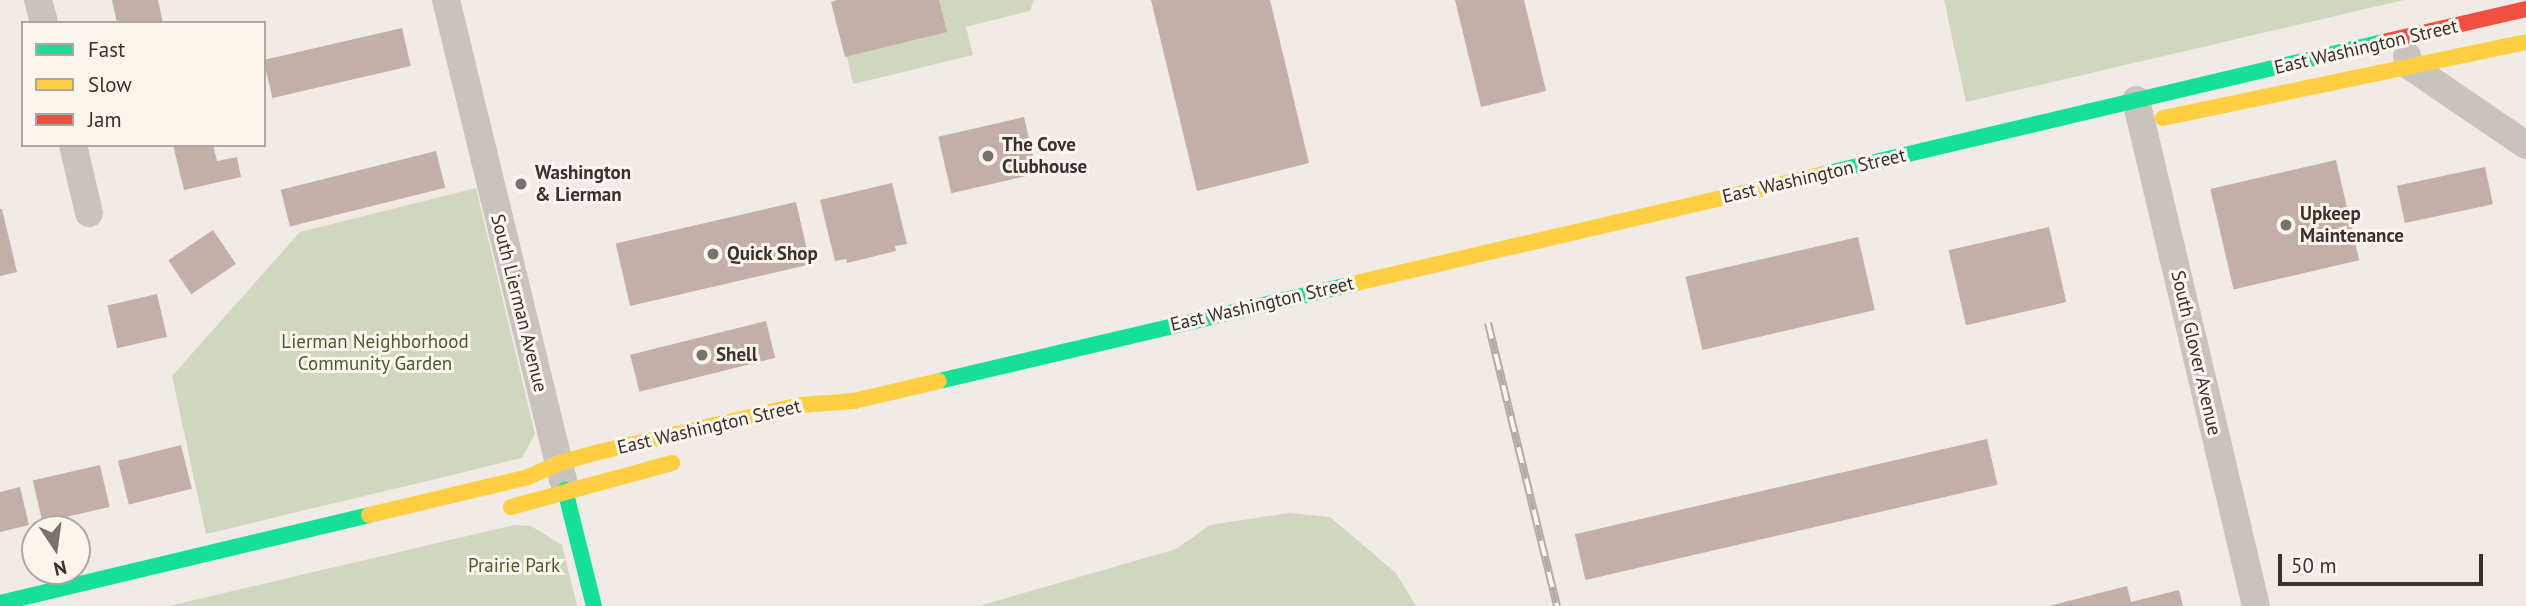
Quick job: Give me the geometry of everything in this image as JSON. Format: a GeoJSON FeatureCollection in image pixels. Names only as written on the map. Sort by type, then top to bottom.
{"type":"FeatureCollection","features":[{"type":"Feature","properties":{"kind":"main road"},"geometry":{"type":"LineString","coordinates":[[2456,26],[2465,9]]}},
{"type":"Feature","properties":{"kind":"main road","name":"East Washington Street"},"geometry":{"type":"LineString","coordinates":[[493,512],[562,477],[801,405],[854,401],[2135,115],[2402,38],[2526,9]]}},
{"type":"Feature","properties":{"kind":"main road","name":"East Washington Street"},"geometry":{"type":"LineString","coordinates":[[2135,115],[2199,113],[2526,42]]}},
{"type":"Feature","properties":{"kind":"main road","name":"East Washington Street"},"geometry":{"type":"LineString","coordinates":[[0,603],[528,477],[562,477],[688,459]]}},
{"type":"Feature","properties":{"kind":"main road","name":"South Lierman Avenue"},"geometry":{"type":"LineString","coordinates":[[562,477],[594,606]]}},
{"type":"Feature","properties":{"kind":"street"},"geometry":{"type":"LineString","coordinates":[[38,0],[43,21]]}},
{"type":"Feature","properties":{"kind":"street","name":"South Lierman Avenue"},"geometry":{"type":"LineString","coordinates":[[446,0],[562,477]]}},
{"type":"Feature","properties":{"kind":"street"},"geometry":{"type":"LineString","coordinates":[[2402,38],[2410,66],[2526,145]]}},
{"type":"Feature","properties":{"kind":"street","name":"South Glover Avenue"},"geometry":{"type":"LineString","coordinates":[[2135,115],[2256,606]]}},
{"type":"Feature","properties":{"kind":"street"},"geometry":{"type":"LineString","coordinates":[[73,147],[89,213]]}},
{"type":"Feature","properties":{"kind":"green space"},"geometry":{"type":"Polygon","coordinates":[[[835,0],[1034,0],[1030,11],[966,27],[973,55],[853,84],[835,0]]]}},
{"type":"Feature","properties":{"kind":"green space"},"geometry":{"type":"Polygon","coordinates":[[[1944,0],[2404,0],[1966,102],[1944,0]]]}},
{"type":"Feature","properties":{"kind":"green space","name":"Lierman Neighborhood Community Garden"},"geometry":{"type":"Polygon","coordinates":[[[476,188],[535,434],[522,458],[206,534],[172,376],[300,232],[476,188]]]}},
{"type":"Feature","properties":{"kind":"green space"},"geometry":{"type":"Polygon","coordinates":[[[1289,513],[1330,517],[1396,573],[1416,606],[979,606],[1176,549],[1210,525],[1289,513]]]}},
{"type":"Feature","properties":{"kind":"green space","name":"Prairie Park"},"geometry":{"type":"Polygon","coordinates":[[[514,525],[531,526],[562,545],[577,606],[169,606],[514,525]]]}},
{"type":"Feature","properties":{"kind":"building"},"geometry":{"type":"Polygon","coordinates":[[[112,0],[158,0],[163,21],[117,21],[112,0]]]}},
{"type":"Feature","properties":{"kind":"building"},"geometry":{"type":"Polygon","coordinates":[[[939,0],[947,32],[845,57],[831,2],[939,0]]]}},
{"type":"Feature","properties":{"kind":"building"},"geometry":{"type":"Polygon","coordinates":[[[1151,0],[1270,0],[1309,163],[1197,191],[1151,0]]]}},
{"type":"Feature","properties":{"kind":"building"},"geometry":{"type":"Polygon","coordinates":[[[1455,0],[1524,0],[1546,91],[1481,107],[1455,0]]]}},
{"type":"Feature","properties":{"kind":"building"},"geometry":{"type":"Polygon","coordinates":[[[402,28],[411,66],[272,98],[266,59],[402,28]]]}},
{"type":"Feature","properties":{"kind":"building","name":"The Cove Clubhouse"},"geometry":{"type":"Polygon","coordinates":[[[1024,117],[1037,174],[951,193],[938,137],[1024,117]]]}},
{"type":"Feature","properties":{"kind":"building"},"geometry":{"type":"Polygon","coordinates":[[[173,147],[214,147],[217,161],[237,157],[241,177],[184,190],[173,147]]]}},
{"type":"Feature","properties":{"kind":"building"},"geometry":{"type":"Polygon","coordinates":[[[436,151],[445,188],[290,227],[281,190],[436,151]]]}},
{"type":"Feature","properties":{"kind":"building","name":"Upkeep Maintenance"},"geometry":{"type":"Polygon","coordinates":[[[2336,160],[2359,260],[2233,289],[2210,189],[2336,160]]]}},
{"type":"Feature","properties":{"kind":"building"},"geometry":{"type":"Polygon","coordinates":[[[2485,167],[2493,204],[2405,223],[2397,186],[2485,167]]]}},
{"type":"Feature","properties":{"kind":"building"},"geometry":{"type":"Polygon","coordinates":[[[892,183],[907,244],[895,246],[896,251],[847,263],[846,259],[835,261],[820,200],[892,183]]]}},
{"type":"Feature","properties":{"kind":"building","name":"Quick Shop"},"geometry":{"type":"Polygon","coordinates":[[[796,202],[810,264],[630,306],[616,244],[796,202]]]}},
{"type":"Feature","properties":{"kind":"building"},"geometry":{"type":"Polygon","coordinates":[[[0,209],[17,272],[0,276],[0,209]]]}},
{"type":"Feature","properties":{"kind":"building"},"geometry":{"type":"Polygon","coordinates":[[[2049,227],[2066,302],[1966,325],[1949,250],[2049,227]]]}},
{"type":"Feature","properties":{"kind":"building"},"geometry":{"type":"Polygon","coordinates":[[[213,230],[236,264],[191,294],[168,260],[213,230]]]}},
{"type":"Feature","properties":{"kind":"building"},"geometry":{"type":"Polygon","coordinates":[[[1858,237],[1875,310],[1702,350],[1686,277],[1858,237]]]}},
{"type":"Feature","properties":{"kind":"building"},"geometry":{"type":"Polygon","coordinates":[[[157,294],[167,337],[117,348],[107,305],[157,294]]]}},
{"type":"Feature","properties":{"kind":"building","name":"Shell"},"geometry":{"type":"Polygon","coordinates":[[[766,321],[775,358],[639,392],[630,355],[766,321]]]}},
{"type":"Feature","properties":{"kind":"building"},"geometry":{"type":"Polygon","coordinates":[[[1987,439],[1998,485],[1585,580],[1575,534],[1987,439]]]}},
{"type":"Feature","properties":{"kind":"building"},"geometry":{"type":"Polygon","coordinates":[[[181,445],[192,489],[129,504],[118,461],[181,445]]]}},
{"type":"Feature","properties":{"kind":"building"},"geometry":{"type":"Polygon","coordinates":[[[100,465],[110,507],[75,515],[41,515],[33,481],[100,465]]]}},
{"type":"Feature","properties":{"kind":"building"},"geometry":{"type":"Polygon","coordinates":[[[20,487],[27,515],[21,515],[21,527],[0,532],[0,492],[20,487]]]}},
{"type":"Feature","properties":{"kind":"building"},"geometry":{"type":"Polygon","coordinates":[[[2127,586],[2131,602],[2179,590],[2183,606],[2049,606],[2127,586]]]}},
{"type":"Feature","properties":{"kind":"railway"},"geometry":{"type":"LineString","coordinates":[[1488,323],[1557,606]]}},
{"type":"Feature","properties":{"kind":"traffic: fast"},"geometry":{"type":"LineString","coordinates":[[1824,174],[2383,42]]}},
{"type":"Feature","properties":{"kind":"traffic: fast"},"geometry":{"type":"LineString","coordinates":[[939,381],[1352,284]]}},
{"type":"Feature","properties":{"kind":"traffic: fast"},"geometry":{"type":"LineString","coordinates":[[565,490],[594,606]]}},
{"type":"Feature","properties":{"kind":"traffic: fast"},"geometry":{"type":"LineString","coordinates":[[0,603],[369,515]]}},
{"type":"Feature","properties":{"kind":"traffic: slow"},"geometry":{"type":"LineString","coordinates":[[2163,118],[2526,42]]}},
{"type":"Feature","properties":{"kind":"traffic: slow"},"geometry":{"type":"LineString","coordinates":[[1352,284],[1824,174]]}},
{"type":"Feature","properties":{"kind":"traffic: slow"},"geometry":{"type":"LineString","coordinates":[[369,515],[528,477],[559,463],[599,452],[801,405],[854,401],[939,381]]}},
{"type":"Feature","properties":{"kind":"traffic: slow"},"geometry":{"type":"LineString","coordinates":[[511,507],[672,463]]}},
{"type":"Feature","properties":{"kind":"traffic: jam"},"geometry":{"type":"LineString","coordinates":[[2383,42],[2526,9]]}},
{"type":"Feature","properties":{"kind":"place","name":"The Cove Clubhouse"},"geometry":{"type":"Point","coordinates":[988,156]}},
{"type":"Feature","properties":{"kind":"place","name":"Washington & Lierman"},"geometry":{"type":"Point","coordinates":[521,184]}},
{"type":"Feature","properties":{"kind":"place","name":"Upkeep Maintenance"},"geometry":{"type":"Point","coordinates":[2286,225]}},
{"type":"Feature","properties":{"kind":"place","name":"Quick Shop"},"geometry":{"type":"Point","coordinates":[713,254]}},
{"type":"Feature","properties":{"kind":"place","name":"Shell"},"geometry":{"type":"Point","coordinates":[702,355]}}]}
